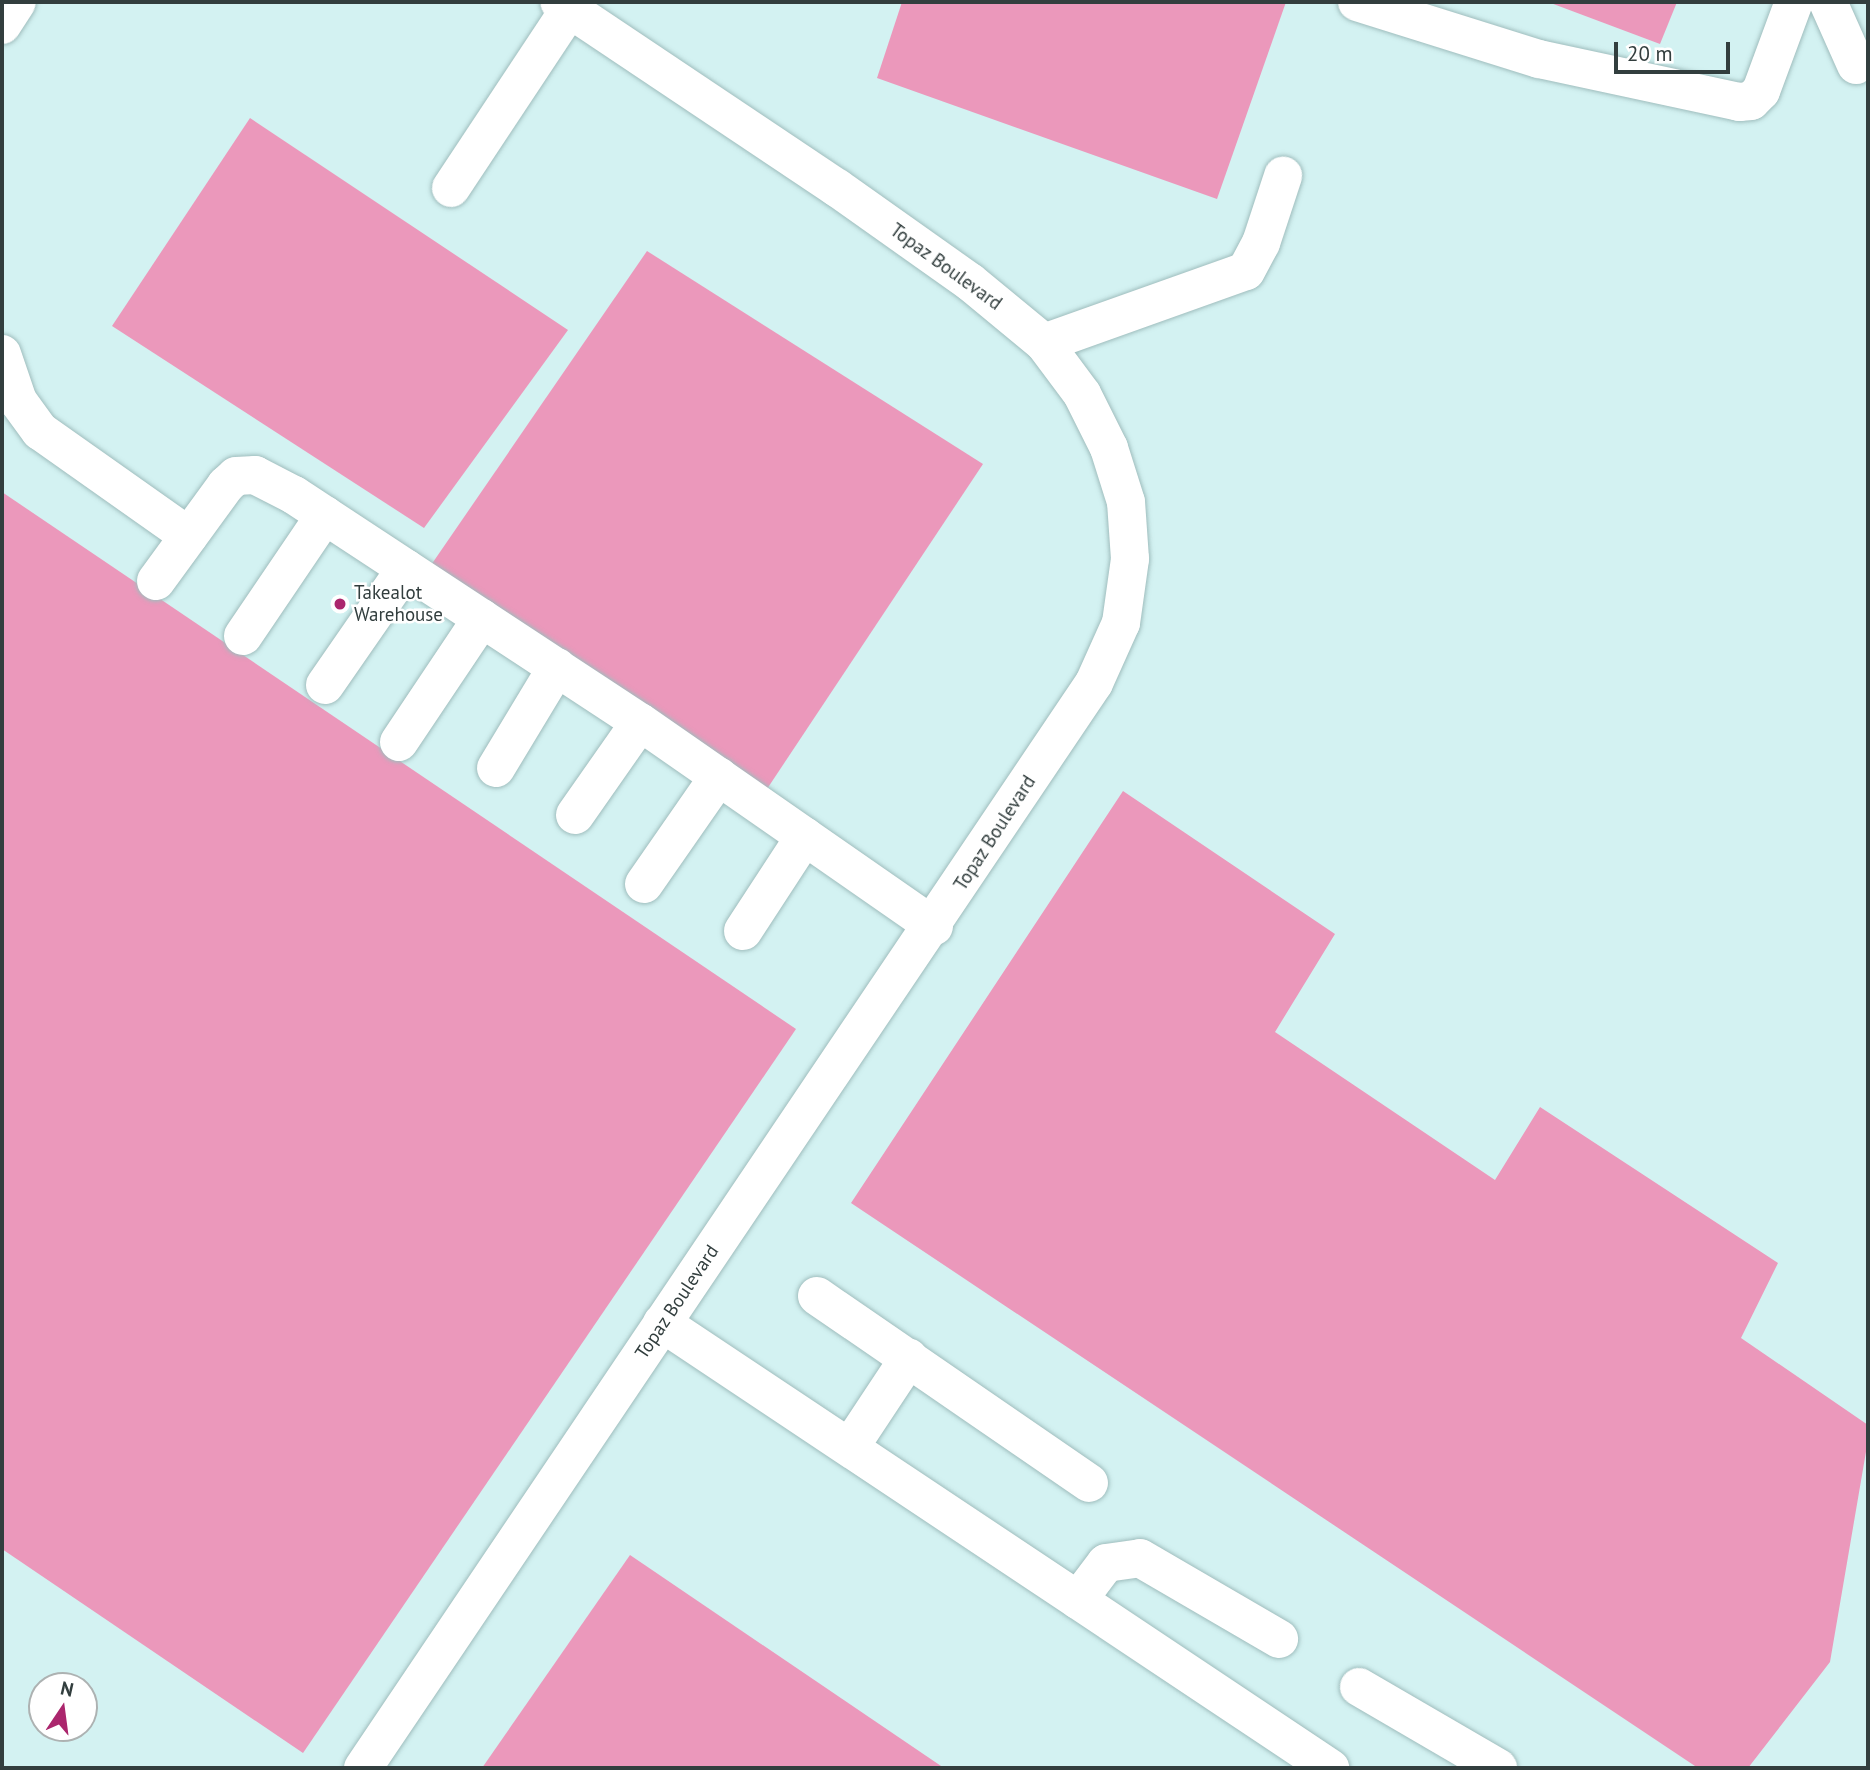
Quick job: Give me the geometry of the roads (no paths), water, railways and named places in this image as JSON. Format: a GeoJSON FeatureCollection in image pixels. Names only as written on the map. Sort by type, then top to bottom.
{"type":"FeatureCollection","features":[{"type":"Feature","properties":{"kind":"street"},"geometry":{"type":"LineString","coordinates":[[2,25],[18,2]]}},
{"type":"Feature","properties":{"kind":"street"},"geometry":{"type":"LineString","coordinates":[[1357,2],[1539,59],[1739,102],[1751,101],[1761,91],[1794,2]]}},
{"type":"Feature","properties":{"kind":"street"},"geometry":{"type":"LineString","coordinates":[[1828,2],[1856,65]]}},
{"type":"Feature","properties":{"kind":"street","name":"Topaz Boulevard"},"geometry":{"type":"LineString","coordinates":[[363,1768],[662,1323],[934,926],[1094,683],[1121,623],[1130,559],[1126,502],[1108,448],[1082,394],[1044,342],[937,258],[568,4],[451,188]]}},
{"type":"Feature","properties":{"kind":"street"},"geometry":{"type":"LineString","coordinates":[[1044,342],[1222,283],[1246,271],[1258,251],[1283,176]]}},
{"type":"Feature","properties":{"kind":"street"},"geometry":{"type":"LineString","coordinates":[[2,354],[18,401],[40,431],[189,536]]}},
{"type":"Feature","properties":{"kind":"street"},"geometry":{"type":"LineString","coordinates":[[156,581],[226,485],[246,474],[285,490],[640,722],[934,926]]}},
{"type":"Feature","properties":{"kind":"street"},"geometry":{"type":"LineString","coordinates":[[243,636],[325,515]]}},
{"type":"Feature","properties":{"kind":"street"},"geometry":{"type":"LineString","coordinates":[[326,685],[406,568]]}},
{"type":"Feature","properties":{"kind":"street"},"geometry":{"type":"LineString","coordinates":[[399,742],[482,618]]}},
{"type":"Feature","properties":{"kind":"street"},"geometry":{"type":"LineString","coordinates":[[496,768],[557,667]]}},
{"type":"Feature","properties":{"kind":"street"},"geometry":{"type":"LineString","coordinates":[[575,815],[640,722]]}},
{"type":"Feature","properties":{"kind":"street"},"geometry":{"type":"LineString","coordinates":[[643,884],[719,776]]}},
{"type":"Feature","properties":{"kind":"street"},"geometry":{"type":"LineString","coordinates":[[743,931],[805,836]]}},
{"type":"Feature","properties":{"kind":"street"},"geometry":{"type":"LineString","coordinates":[[817,1296],[1089,1483]]}},
{"type":"Feature","properties":{"kind":"street"},"geometry":{"type":"LineString","coordinates":[[662,1323],[1331,1768]]}},
{"type":"Feature","properties":{"kind":"street"},"geometry":{"type":"LineString","coordinates":[[850,1447],[909,1358]]}},
{"type":"Feature","properties":{"kind":"street"},"geometry":{"type":"LineString","coordinates":[[1078,1600],[1106,1563],[1140,1558],[1279,1639]]}},
{"type":"Feature","properties":{"kind":"street"},"geometry":{"type":"LineString","coordinates":[[1359,1687],[1482,1764]]}},
{"type":"Feature","properties":{"kind":"place","name":"Takealot Warehouse"},"geometry":{"type":"Point","coordinates":[340,604]}}]}
